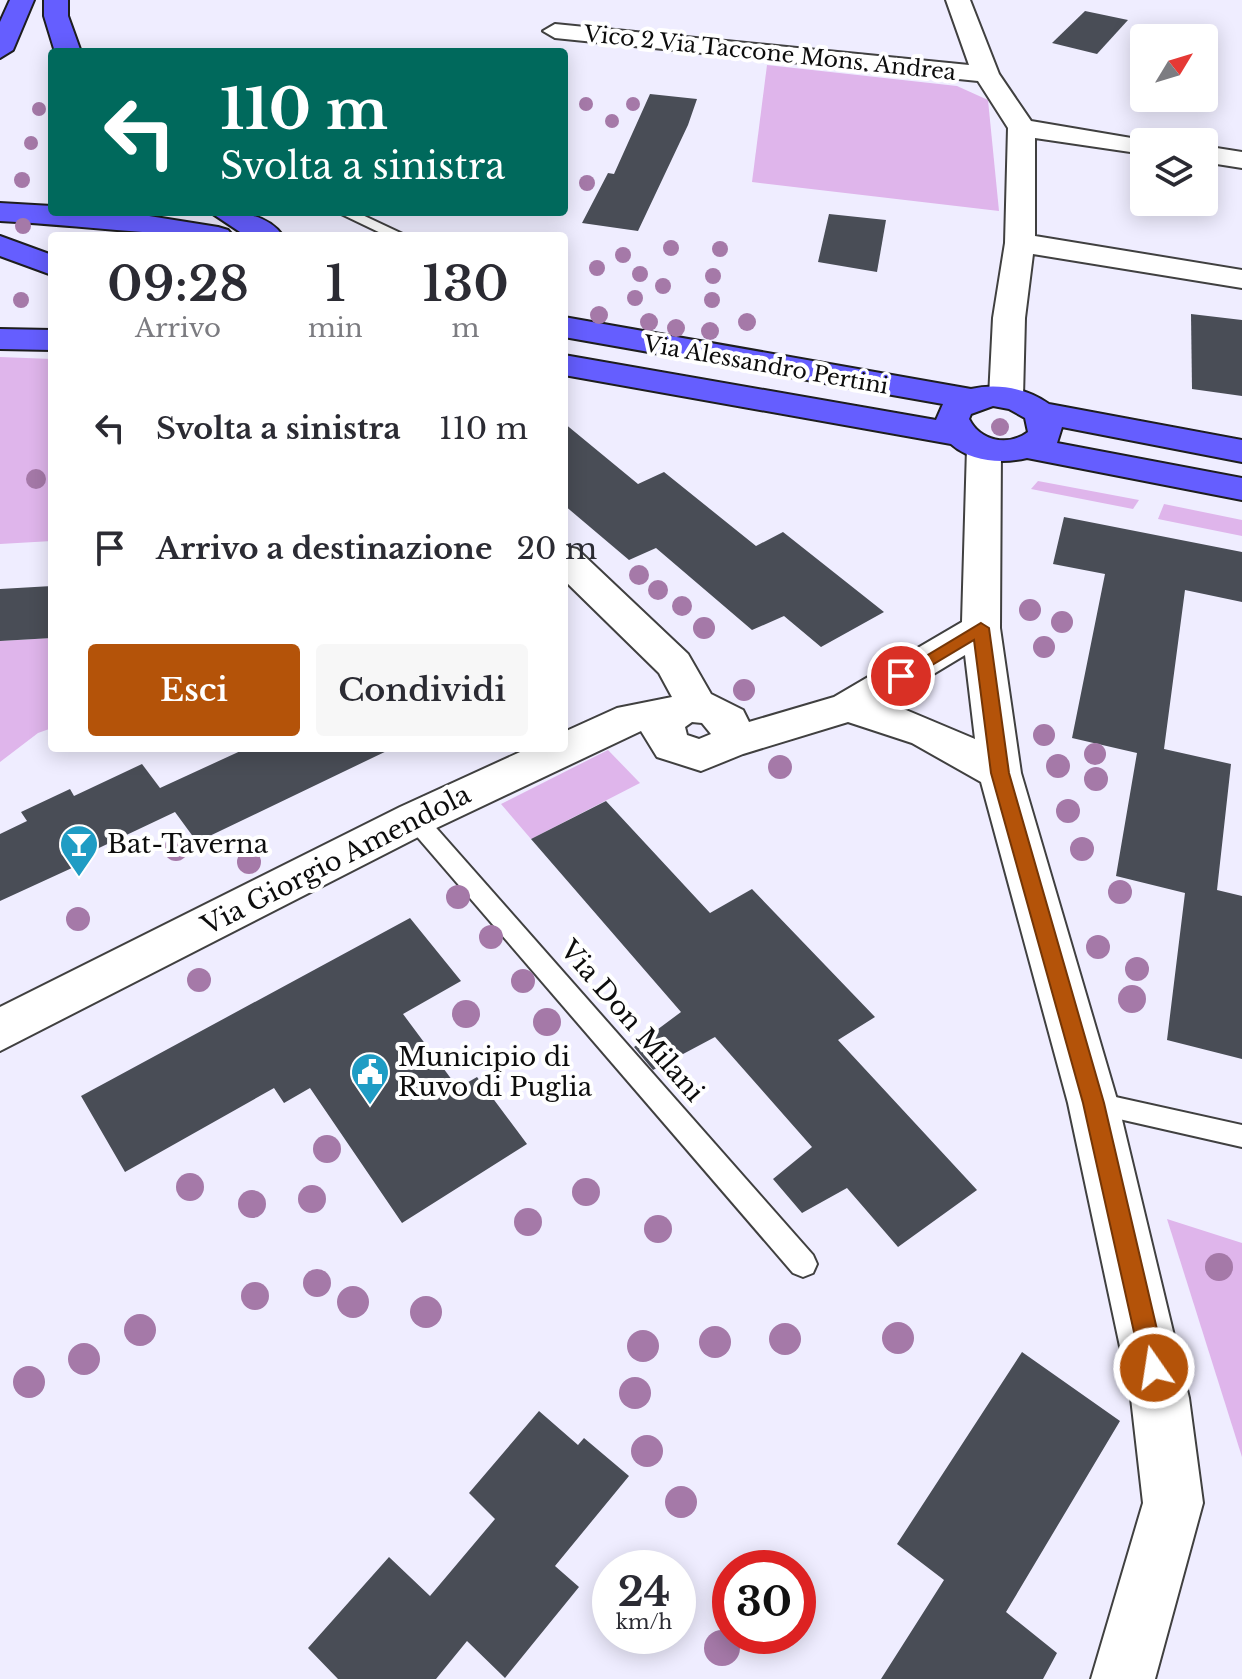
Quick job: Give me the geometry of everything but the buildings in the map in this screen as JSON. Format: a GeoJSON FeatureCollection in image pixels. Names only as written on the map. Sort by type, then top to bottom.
{"type":"FeatureCollection","features":[{"type":"Feature","properties":{"kind":"main road"},"geometry":{"type":"LineString","coordinates":[[0,50],[22,0]]}},
{"type":"Feature","properties":{"kind":"main road"},"geometry":{"type":"LineString","coordinates":[[56,0],[56,16],[67,48]]}},
{"type":"Feature","properties":{"kind":"main road"},"geometry":{"type":"LineString","coordinates":[[0,212],[48,215]]}},
{"type":"Feature","properties":{"kind":"main road"},"geometry":{"type":"LineString","coordinates":[[71,216],[107,218],[193,232]]}},
{"type":"Feature","properties":{"kind":"main road"},"geometry":{"type":"LineString","coordinates":[[232,216],[261,232]]}},
{"type":"Feature","properties":{"kind":"main road"},"geometry":{"type":"LineString","coordinates":[[0,245],[48,264]]}},
{"type":"Feature","properties":{"kind":"main road","name":"Via Alessandro Pertini"},"geometry":{"type":"LineString","coordinates":[[568,328],[969,399],[1006,397]]}},
{"type":"Feature","properties":{"kind":"main road"},"geometry":{"type":"LineString","coordinates":[[0,339],[48,340]]}},
{"type":"Feature","properties":{"kind":"main road","name":"Via Alessandro Pertini"},"geometry":{"type":"LineString","coordinates":[[568,366],[972,442],[1000,451],[1029,448]]}},
{"type":"Feature","properties":{"kind":"main road"},"geometry":{"type":"LineString","coordinates":[[1006,397],[1039,412],[1242,451]]}},
{"type":"Feature","properties":{"kind":"main road"},"geometry":{"type":"LineString","coordinates":[[969,399],[954,411],[952,419],[972,442]]}},
{"type":"Feature","properties":{"kind":"main road"},"geometry":{"type":"LineString","coordinates":[[1029,448],[1045,436],[1045,420],[1039,412]]}},
{"type":"Feature","properties":{"kind":"main road"},"geometry":{"type":"LineString","coordinates":[[1029,448],[1242,489]]}},
{"type":"Feature","properties":{"kind":"street"},"geometry":{"type":"LineString","coordinates":[[958,0],[968,34],[986,74],[1022,128],[1020,243],[1009,318],[1006,397]]}},
{"type":"Feature","properties":{"kind":"street","name":"Vico 2 Via Taccone Mons. Andrea"},"geometry":{"type":"LineString","coordinates":[[555,31],[986,74]]}},
{"type":"Feature","properties":{"kind":"street"},"geometry":{"type":"LineString","coordinates":[[1022,128],[1130,144]]}},
{"type":"Feature","properties":{"kind":"street"},"geometry":{"type":"LineString","coordinates":[[1218,156],[1242,160]]}},
{"type":"Feature","properties":{"kind":"street"},"geometry":{"type":"LineString","coordinates":[[1020,243],[1242,279]]}},
{"type":"Feature","properties":{"kind":"street"},"geometry":{"type":"LineString","coordinates":[[972,442],[981,628],[1000,773],[1093,1103],[1160,1398],[1173,1503],[1123,1679]]}},
{"type":"Feature","properties":{"kind":"street"},"geometry":{"type":"LineString","coordinates":[[568,562],[674,664],[688,708],[670,715],[663,731],[666,739],[680,752],[701,756],[728,743],[848,707],[981,628]]}},
{"type":"Feature","properties":{"kind":"street"},"geometry":{"type":"LineString","coordinates":[[848,707],[888,715],[938,735],[1000,773]]}},
{"type":"Feature","properties":{"kind":"street","name":"Via Giorgio Amendola"},"geometry":{"type":"LineString","coordinates":[[568,748],[632,718],[688,708]]}},
{"type":"Feature","properties":{"kind":"street","name":"Via Giorgio Amendola"},"geometry":{"type":"LineString","coordinates":[[0,1030],[415,819],[559,752]]}},
{"type":"Feature","properties":{"kind":"lane"},"geometry":{"type":"LineString","coordinates":[[353,216],[391,232]]}},
{"type":"Feature","properties":{"kind":"lane","name":"Via Don Milani"},"geometry":{"type":"LineString","coordinates":[[415,819],[803,1264]]}},
{"type":"Feature","properties":{"kind":"lane"},"geometry":{"type":"LineString","coordinates":[[1093,1103],[1242,1136]]}},
{"type":"Feature","properties":{"kind":"shaded area"},"geometry":{"type":"Polygon","coordinates":[[[767,65],[957,86],[988,100],[999,211],[752,182],[767,65]]]}},
{"type":"Feature","properties":{"kind":"shaded area"},"geometry":{"type":"Polygon","coordinates":[[[0,357],[48,359],[48,541],[0,544],[0,357]]]}},
{"type":"Feature","properties":{"kind":"shaded area"},"geometry":{"type":"Polygon","coordinates":[[[1038,481],[1139,500],[1133,509],[1031,489],[1038,481]]]}},
{"type":"Feature","properties":{"kind":"shaded area"},"geometry":{"type":"Polygon","coordinates":[[[1164,504],[1242,520],[1242,536],[1158,519],[1164,504]]]}},
{"type":"Feature","properties":{"kind":"shaded area"},"geometry":{"type":"Polygon","coordinates":[[[48,638],[48,729],[38,733],[0,762],[0,641],[48,638]]]}},
{"type":"Feature","properties":{"kind":"shaded area"},"geometry":{"type":"Polygon","coordinates":[[[608,750],[640,783],[531,839],[501,804],[608,750]]]}},
{"type":"Feature","properties":{"kind":"shaded area"},"geometry":{"type":"Polygon","coordinates":[[[1167,1219],[1242,1243],[1242,1457],[1167,1219]]]}},
{"type":"Feature","properties":{"kind":"place","name":"Bat-Taverna"},"geometry":{"type":"Point","coordinates":[79,878]}},
{"type":"Feature","properties":{"kind":"place","name":"Municipio di Ruvo di Puglia"},"geometry":{"type":"Point","coordinates":[370,1106]}},
{"type":"Feature","properties":{"kind":"route"},"geometry":{"type":"LineString","coordinates":[[901,676],[981,628],[1000,773],[1093,1103],[1154,1368]]}}]}
